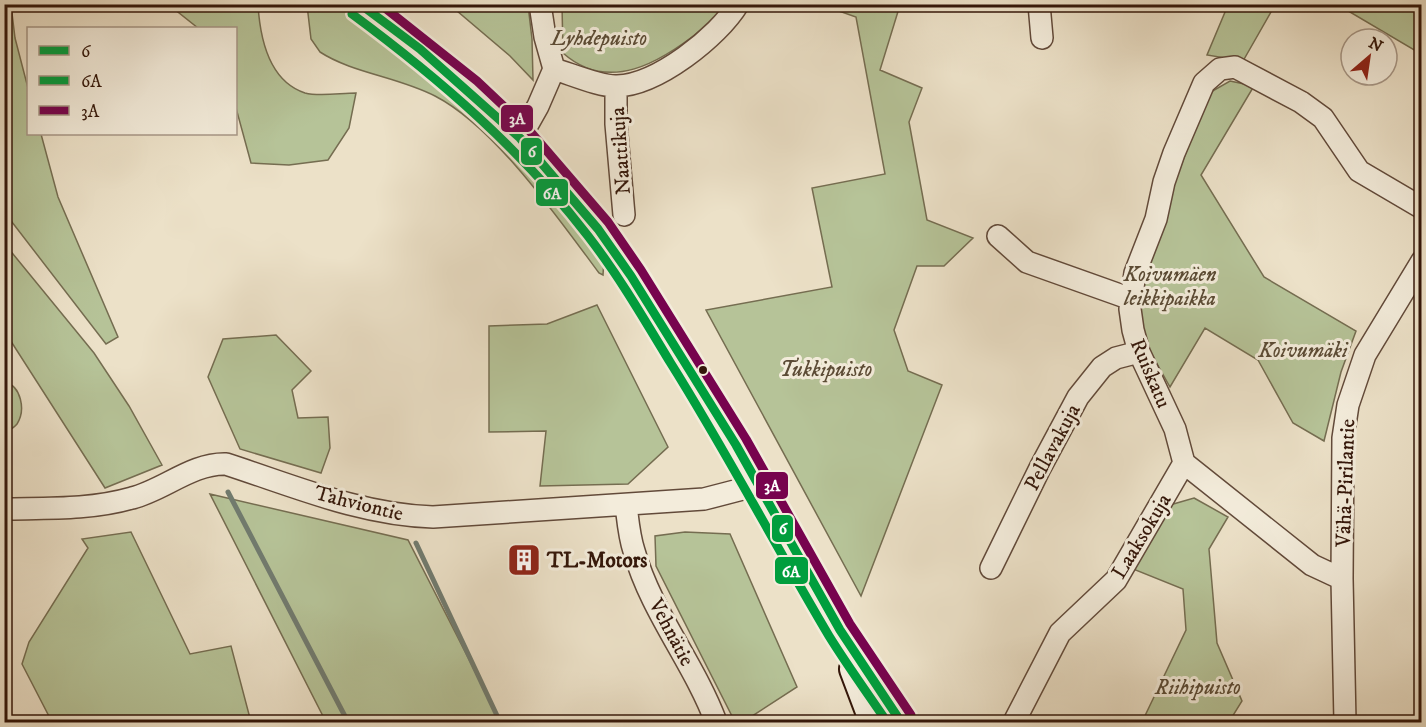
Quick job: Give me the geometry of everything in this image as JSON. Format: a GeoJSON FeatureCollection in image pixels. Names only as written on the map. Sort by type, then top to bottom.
{"type":"FeatureCollection","features":[{"type":"Feature","properties":{"kind":"main road"},"geometry":{"type":"LineString","coordinates":[[359,4],[420,49],[520,138],[572,195],[624,266],[758,485],[840,630],[901,723]]}},
{"type":"Feature","properties":{"kind":"main road"},"geometry":{"type":"LineString","coordinates":[[840,630],[874,723]]}},
{"type":"Feature","properties":{"kind":"street"},"geometry":{"type":"LineString","coordinates":[[520,138],[538,106],[554,69],[545,38],[540,4]]}},
{"type":"Feature","properties":{"kind":"street"},"geometry":{"type":"LineString","coordinates":[[554,69],[616,87],[642,81],[662,71],[715,33],[738,4]]}},
{"type":"Feature","properties":{"kind":"street"},"geometry":{"type":"LineString","coordinates":[[1039,4],[1042,38]]}},
{"type":"Feature","properties":{"kind":"street","name":"Ruiskatu"},"geometry":{"type":"LineString","coordinates":[[1184,463],[1175,429],[1139,352],[1133,330],[1131,299],[1135,273],[1156,219],[1164,182],[1204,83],[1220,69],[1235,67],[1301,102],[1323,118],[1359,171],[1422,208]]}},
{"type":"Feature","properties":{"kind":"street","name":"Naattikuja"},"geometry":{"type":"LineString","coordinates":[[616,87],[616,124],[624,215]]}},
{"type":"Feature","properties":{"kind":"street"},"geometry":{"type":"LineString","coordinates":[[998,236],[1027,262],[1131,299]]}},
{"type":"Feature","properties":{"kind":"street","name":"Vähä-Pirilantie"},"geometry":{"type":"LineString","coordinates":[[1345,723],[1341,579],[1343,438],[1348,405],[1365,356],[1422,261]]}},
{"type":"Feature","properties":{"kind":"street","name":"Pellavakuja"},"geometry":{"type":"LineString","coordinates":[[991,568],[1078,397],[1102,367],[1116,358],[1139,352]]}},
{"type":"Feature","properties":{"kind":"street"},"geometry":{"type":"LineString","coordinates":[[1184,463],[1312,565],[1341,579]]}},
{"type":"Feature","properties":{"kind":"street","name":"Laaksokuja"},"geometry":{"type":"LineString","coordinates":[[1014,723],[1060,633],[1116,580],[1184,463]]}},
{"type":"Feature","properties":{"kind":"street","name":"Tahviontie"},"geometry":{"type":"LineString","coordinates":[[4,509],[91,508],[134,498],[204,466],[217,464],[226,464],[358,507],[408,516],[704,499],[758,485]]}},
{"type":"Feature","properties":{"kind":"street","name":"Vehnätie"},"geometry":{"type":"LineString","coordinates":[[626,505],[630,536],[642,575],[700,684],[716,723]]}},
{"type":"Feature","properties":{"kind":"green space"},"geometry":{"type":"Polygon","coordinates":[[[4,5],[11,5],[15,38],[27,84],[27,135],[41,135],[58,197],[118,337],[106,344],[5,213],[4,5]]]}},
{"type":"Feature","properties":{"kind":"green space"},"geometry":{"type":"Polygon","coordinates":[[[108,5],[258,5],[264,44],[283,79],[305,93],[323,95],[356,93],[349,128],[328,160],[289,165],[251,163],[237,112],[237,27],[197,27],[174,9],[108,5]]]}},
{"type":"Feature","properties":{"kind":"green space"},"geometry":{"type":"Polygon","coordinates":[[[307,5],[340,7],[393,43],[438,80],[550,190],[604,259],[603,275],[599,273],[565,226],[524,176],[480,129],[458,110],[421,90],[346,65],[320,52],[311,39],[307,5]]]}},
{"type":"Feature","properties":{"kind":"green space"},"geometry":{"type":"Polygon","coordinates":[[[450,5],[528,5],[533,80],[510,56],[450,5]]]}},
{"type":"Feature","properties":{"kind":"green space","name":"Lyhdepuisto"},"geometry":{"type":"Polygon","coordinates":[[[562,5],[729,5],[716,18],[669,53],[634,69],[616,72],[598,71],[580,65],[563,53],[562,5]]]}},
{"type":"Feature","properties":{"kind":"green space","name":"Tukkipuisto"},"geometry":{"type":"Polygon","coordinates":[[[822,5],[900,5],[880,70],[922,88],[909,122],[927,220],[973,238],[944,266],[917,266],[894,330],[908,371],[942,385],[861,596],[706,310],[832,287],[812,188],[885,174],[856,17],[822,5]]]}},
{"type":"Feature","properties":{"kind":"green space"},"geometry":{"type":"Polygon","coordinates":[[[1228,5],[1275,5],[1243,61],[1207,55],[1228,5]]]}},
{"type":"Feature","properties":{"kind":"green space"},"geometry":{"type":"Polygon","coordinates":[[[1338,5],[1421,5],[1421,54],[1399,41],[1399,27],[1375,27],[1338,5]]]}},
{"type":"Feature","properties":{"kind":"green space","name":"Koivumäki"},"geometry":{"type":"Polygon","coordinates":[[[1230,81],[1254,86],[1201,175],[1264,277],[1356,331],[1341,372],[1324,441],[1293,423],[1258,360],[1205,328],[1170,387],[1142,337],[1135,309],[1139,274],[1209,93],[1230,81]]]}},
{"type":"Feature","properties":{"kind":"green space"},"geometry":{"type":"Polygon","coordinates":[[[4,243],[94,353],[129,406],[162,465],[105,488],[5,332],[4,243]]]}},
{"type":"Feature","properties":{"kind":"green space"},"geometry":{"type":"Polygon","coordinates":[[[597,305],[668,447],[628,484],[540,486],[546,431],[489,432],[489,326],[547,324],[597,305]]]}},
{"type":"Feature","properties":{"kind":"green space"},"geometry":{"type":"Polygon","coordinates":[[[276,335],[311,371],[292,390],[298,418],[328,417],[330,448],[321,473],[240,449],[208,377],[223,339],[276,335]]]}},
{"type":"Feature","properties":{"kind":"green space"},"geometry":{"type":"Polygon","coordinates":[[[5,382],[15,388],[18,393],[21,412],[17,424],[5,432],[5,382]]]}},
{"type":"Feature","properties":{"kind":"green space"},"geometry":{"type":"Polygon","coordinates":[[[210,494],[408,540],[501,722],[326,722],[210,494]]]}},
{"type":"Feature","properties":{"kind":"green space","name":"Riihipuisto"},"geometry":{"type":"Polygon","coordinates":[[[1194,498],[1228,517],[1209,549],[1217,643],[1242,701],[1229,722],[1142,722],[1186,630],[1183,589],[1128,567],[1170,505],[1194,498]]]}},
{"type":"Feature","properties":{"kind":"green space"},"geometry":{"type":"Polygon","coordinates":[[[131,532],[190,654],[231,646],[251,722],[52,722],[22,664],[29,642],[88,548],[82,539],[131,532]]]}},
{"type":"Feature","properties":{"kind":"green space"},"geometry":{"type":"Polygon","coordinates":[[[685,532],[730,534],[797,687],[743,722],[735,722],[656,566],[655,536],[685,532]]]}},
{"type":"Feature","properties":{"kind":"waterway"},"geometry":{"type":"LineString","coordinates":[[228,492],[348,722]]}},
{"type":"Feature","properties":{"kind":"waterway"},"geometry":{"type":"LineString","coordinates":[[416,543],[500,722]]}},
{"type":"Feature","properties":{"kind":"transit line","name":"6"},"geometry":{"type":"LineString","coordinates":[[360,4],[420,49],[520,138],[598,229],[631,276],[736,445],[840,630],[901,722]]}},
{"type":"Feature","properties":{"kind":"transit line","name":"3A"},"geometry":{"type":"LineString","coordinates":[[380,4],[477,81],[528,129],[608,222],[641,270],[746,439],[850,624],[911,715]]}},
{"type":"Feature","properties":{"kind":"transit line","name":"6A"},"geometry":{"type":"LineString","coordinates":[[352,14],[417,64],[478,117],[535,174],[588,236],[631,298],[691,396],[829,636],[887,722]]}},
{"type":"Feature","properties":{"kind":"place","name":"TL-Motors"},"geometry":{"type":"Point","coordinates":[524,560]}},
{"type":"Feature","properties":{"kind":"park label","name":"Koivumäen leikkipaikka"},"geometry":{"type":"Point","coordinates":[1170,286]}}]}
